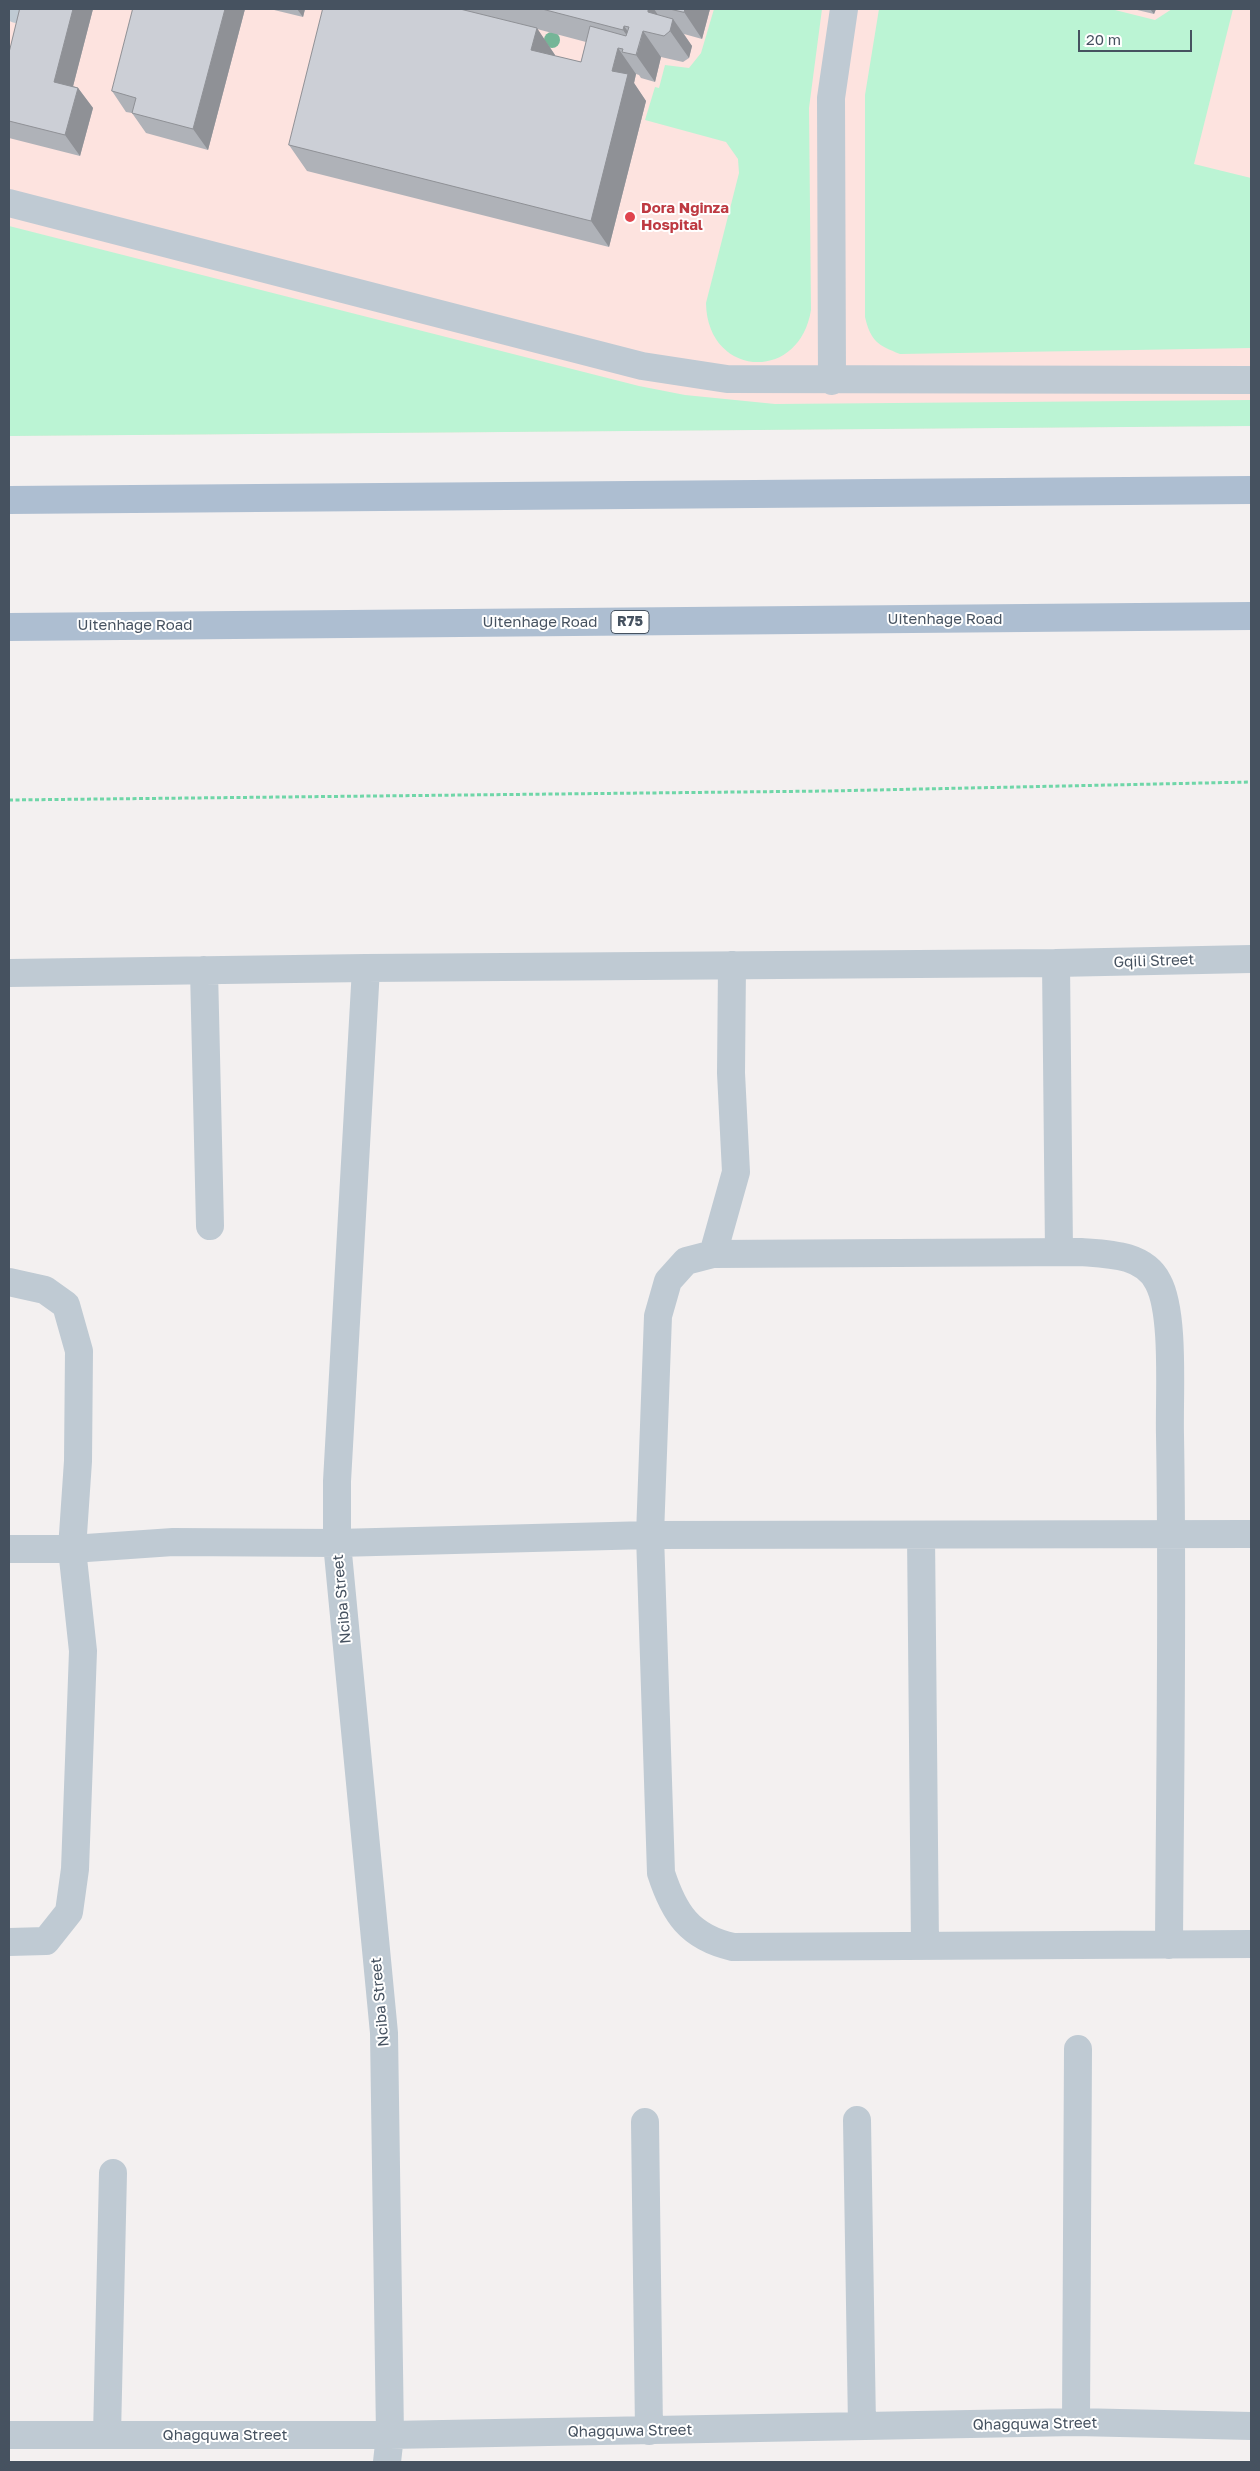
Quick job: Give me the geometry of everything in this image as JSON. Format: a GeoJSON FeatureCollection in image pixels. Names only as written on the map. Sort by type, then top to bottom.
{"type":"FeatureCollection","features":[{"type":"Feature","properties":{"kind":"main road"},"geometry":{"type":"LineString","coordinates":[[9,500],[1251,490]]}},
{"type":"Feature","properties":{"kind":"main road","name":"Uitenhage Road"},"geometry":{"type":"LineString","coordinates":[[9,626],[1251,616]]}},
{"type":"Feature","properties":{"kind":"street"},"geometry":{"type":"LineString","coordinates":[[832,381],[831,98],[844,9]]}},
{"type":"Feature","properties":{"kind":"street"},"geometry":{"type":"LineString","coordinates":[[9,203],[642,366],[727,379],[832,381],[1251,380]]}},
{"type":"Feature","properties":{"kind":"street","name":"Gqili Street"},"geometry":{"type":"LineString","coordinates":[[9,973],[366,968],[1056,963],[1251,959]]}},
{"type":"Feature","properties":{"kind":"street"},"geometry":{"type":"LineString","coordinates":[[1056,963],[1059,1252]]}},
{"type":"Feature","properties":{"kind":"street"},"geometry":{"type":"LineString","coordinates":[[713,1254],[736,1172],[731,1073],[732,965]]}},
{"type":"Feature","properties":{"kind":"street","name":"Nciba Street"},"geometry":{"type":"LineString","coordinates":[[366,968],[337,1481],[337,1543],[384,2033],[390,2435],[387,2462]]}},
{"type":"Feature","properties":{"kind":"street"},"geometry":{"type":"LineString","coordinates":[[204,970],[210,1226]]}},
{"type":"Feature","properties":{"kind":"street"},"geometry":{"type":"LineString","coordinates":[[1169,1944],[1172,1534],[1166,1304],[1158,1280],[1139,1263],[1121,1255],[1059,1252],[713,1254],[686,1261],[668,1281],[658,1316],[650,1535],[661,1873],[671,1902],[690,1926],[712,1942],[733,1947],[1251,1944]]}},
{"type":"Feature","properties":{"kind":"street"},"geometry":{"type":"LineString","coordinates":[[9,1282],[45,1290],[66,1305],[79,1351],[78,1461],[72,1549],[83,1651],[75,1869],[69,1912],[46,1941],[9,1942]]}},
{"type":"Feature","properties":{"kind":"street"},"geometry":{"type":"LineString","coordinates":[[9,1549],[72,1549],[173,1542],[337,1543],[650,1535],[1251,1534]]}},
{"type":"Feature","properties":{"kind":"street"},"geometry":{"type":"LineString","coordinates":[[921,1535],[926,1946]]}},
{"type":"Feature","properties":{"kind":"street"},"geometry":{"type":"LineString","coordinates":[[1076,2422],[1078,2049]]}},
{"type":"Feature","properties":{"kind":"street"},"geometry":{"type":"LineString","coordinates":[[857,2120],[862,2426]]}},
{"type":"Feature","properties":{"kind":"street"},"geometry":{"type":"LineString","coordinates":[[646,2122],[649,2431]]}},
{"type":"Feature","properties":{"kind":"street"},"geometry":{"type":"LineString","coordinates":[[108,2435],[113,2172]]}},
{"type":"Feature","properties":{"kind":"street","name":"Qhagquwa Street"},"geometry":{"type":"LineString","coordinates":[[9,2435],[390,2435],[1076,2422],[1251,2426]]}},
{"type":"Feature","properties":{"kind":"path"},"geometry":{"type":"LineString","coordinates":[[9,800],[828,791],[1251,782]]}},
{"type":"Feature","properties":{"kind":"shaded area","name":"Dora Nginza Hospital"},"geometry":{"type":"Polygon","coordinates":[[[9,9],[1251,9],[1251,426],[9,436],[9,9]]]}},
{"type":"Feature","properties":{"kind":"green space"},"geometry":{"type":"Polygon","coordinates":[[[714,9],[822,9],[809,108],[811,310],[803,334],[790,351],[773,360],[754,362],[736,357],[721,346],[710,328],[706,303],[739,173],[738,159],[726,142],[645,120],[655,87],[659,88],[665,65],[689,68],[701,53],[714,9]]]}},
{"type":"Feature","properties":{"kind":"green space"},"geometry":{"type":"Polygon","coordinates":[[[879,9],[1111,9],[1155,20],[1172,9],[1233,9],[1194,164],[1251,178],[1251,348],[900,354],[876,342],[865,317],[865,95],[879,9]]]}},
{"type":"Feature","properties":{"kind":"green space"},"geometry":{"type":"Polygon","coordinates":[[[9,226],[639,386],[685,395],[775,404],[1251,400],[1251,426],[9,436],[9,226]]]}},
{"type":"Feature","properties":{"kind":"building"},"geometry":{"type":"Polygon","coordinates":[[[20,9],[73,9],[54,82],[78,88],[65,135],[9,121],[9,53],[20,9]]]}},
{"type":"Feature","properties":{"kind":"building"},"geometry":{"type":"Polygon","coordinates":[[[133,9],[225,9],[193,129],[132,113],[136,98],[112,91],[133,9]]]}},
{"type":"Feature","properties":{"kind":"building"},"geometry":{"type":"Polygon","coordinates":[[[323,9],[460,9],[537,28],[531,50],[581,62],[590,26],[626,36],[629,27],[624,26],[623,30],[542,9],[648,9],[648,12],[673,19],[670,31],[664,36],[643,31],[636,55],[622,52],[623,49],[618,48],[612,71],[628,74],[591,221],[289,145],[323,9]]]}},
{"type":"Feature","properties":{"kind":"building"},"geometry":{"type":"Polygon","coordinates":[[[670,9],[685,9],[684,12],[670,9]]]}},
{"type":"Feature","properties":{"kind":"place","name":"Dora Nginza Hospital"},"geometry":{"type":"Point","coordinates":[630,217]}}]}
